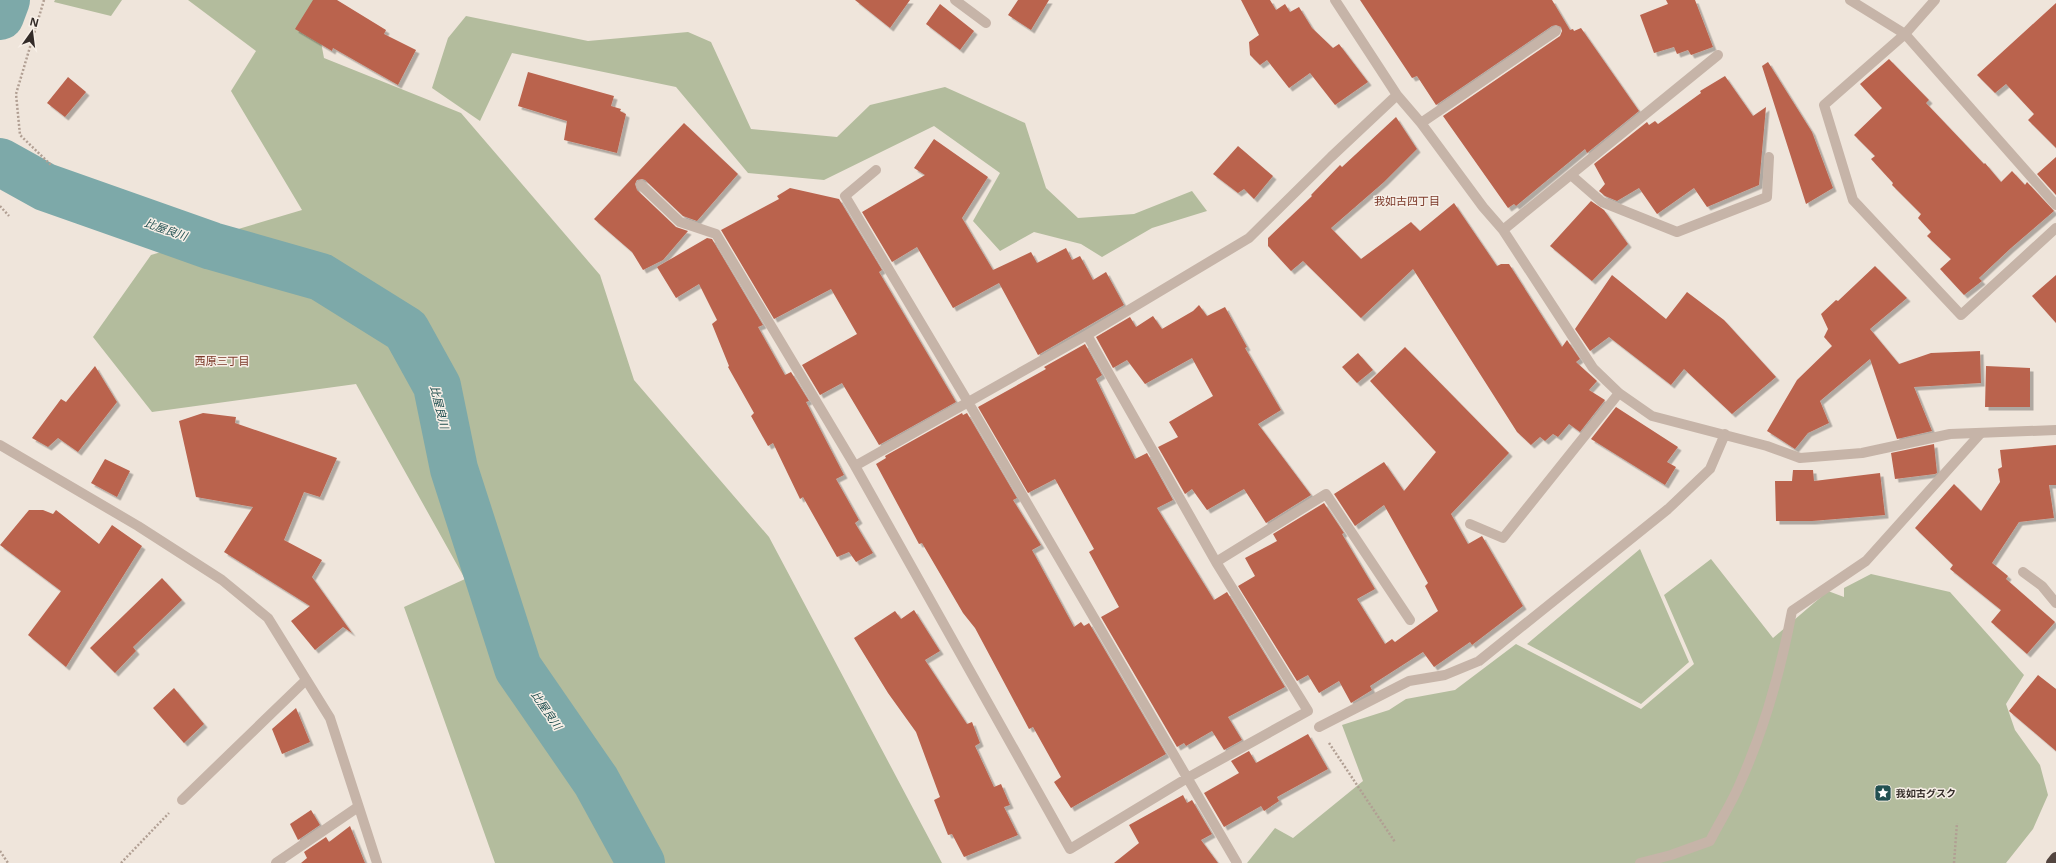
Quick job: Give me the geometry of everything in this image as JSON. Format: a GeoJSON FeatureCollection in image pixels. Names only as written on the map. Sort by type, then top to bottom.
{"type":"FeatureCollection","features":[{"type":"Feature","properties":{"kind":"highway"},"geometry":{"type":"LineString","coordinates":[[2052,863],[2056,858]]}},
{"type":"Feature","properties":{"kind":"street"},"geometry":{"type":"LineString","coordinates":[[954,0],[986,23]]}},
{"type":"Feature","properties":{"kind":"street"},"geometry":{"type":"LineString","coordinates":[[1335,0],[1397,95],[1421,122],[1483,207],[1503,230],[1593,368],[1619,393],[1652,416],[1725,434],[1767,446],[1800,458],[1862,453],[1950,434],[2056,430]]}},
{"type":"Feature","properties":{"kind":"street"},"geometry":{"type":"LineString","coordinates":[[1850,0],[1906,34],[2056,205]]}},
{"type":"Feature","properties":{"kind":"street"},"geometry":{"type":"LineString","coordinates":[[1935,0],[1906,34],[1824,105],[1853,200],[1961,315],[2056,228]]}},
{"type":"Feature","properties":{"kind":"street"},"geometry":{"type":"LineString","coordinates":[[1421,122],[1556,31]]}},
{"type":"Feature","properties":{"kind":"street"},"geometry":{"type":"LineString","coordinates":[[1503,230],[1718,55]]}},
{"type":"Feature","properties":{"kind":"street"},"geometry":{"type":"LineString","coordinates":[[855,466],[1087,335],[1249,238],[1331,157],[1397,95]]}},
{"type":"Feature","properties":{"kind":"street"},"geometry":{"type":"LineString","coordinates":[[1571,175],[1602,202],[1677,232],[1767,197],[1769,157]]}},
{"type":"Feature","properties":{"kind":"street"},"geometry":{"type":"LineString","coordinates":[[876,170],[845,196],[1189,777],[1237,863]]}},
{"type":"Feature","properties":{"kind":"street"},"geometry":{"type":"LineString","coordinates":[[641,185],[680,222],[716,234],[855,466],[1070,849],[1189,777],[1308,711],[1216,562],[1087,335]]}},
{"type":"Feature","properties":{"kind":"street"},"geometry":{"type":"LineString","coordinates":[[1470,524],[1503,538],[1619,393]]}},
{"type":"Feature","properties":{"kind":"street"},"geometry":{"type":"LineString","coordinates":[[1640,863],[1671,855],[1710,841],[1741,782],[1770,701],[1785,647],[1792,611],[1866,562],[1981,433]]}},
{"type":"Feature","properties":{"kind":"street"},"geometry":{"type":"LineString","coordinates":[[1319,727],[1409,681],[1445,675],[1479,661],[1668,510],[1710,469],[1725,434]]}},
{"type":"Feature","properties":{"kind":"street"},"geometry":{"type":"LineString","coordinates":[[0,445],[138,526],[222,580],[268,618],[330,718],[377,863]]}},
{"type":"Feature","properties":{"kind":"street"},"geometry":{"type":"LineString","coordinates":[[1216,562],[1326,494],[1410,620]]}},
{"type":"Feature","properties":{"kind":"street"},"geometry":{"type":"LineString","coordinates":[[2023,572],[2042,586],[2056,603]]}},
{"type":"Feature","properties":{"kind":"street"},"geometry":{"type":"LineString","coordinates":[[182,800],[306,680]]}},
{"type":"Feature","properties":{"kind":"street"},"geometry":{"type":"LineString","coordinates":[[276,863],[358,807]]}},
{"type":"Feature","properties":{"kind":"path"},"geometry":{"type":"LineString","coordinates":[[44,0],[16,94],[20,135],[51,165]]}},
{"type":"Feature","properties":{"kind":"path"},"geometry":{"type":"LineString","coordinates":[[0,206],[9,216]]}},
{"type":"Feature","properties":{"kind":"path"},"geometry":{"type":"LineString","coordinates":[[1319,727],[1395,842]]}},
{"type":"Feature","properties":{"kind":"path"},"geometry":{"type":"LineString","coordinates":[[121,863],[182,800]]}},
{"type":"Feature","properties":{"kind":"path"},"geometry":{"type":"LineString","coordinates":[[1954,863],[1957,823]]}},
{"type":"Feature","properties":{"kind":"path"},"geometry":{"type":"LineString","coordinates":[[0,851],[8,863]]}},
{"type":"Feature","properties":{"kind":"green space"},"geometry":{"type":"Polygon","coordinates":[[[55,0],[122,0],[111,16],[54,2],[55,0]]]}},
{"type":"Feature","properties":{"kind":"green space"},"geometry":{"type":"Polygon","coordinates":[[[188,0],[313,0],[324,58],[461,113],[600,275],[634,380],[769,537],[942,863],[495,863],[404,607],[465,579],[356,384],[152,412],[93,337],[151,255],[302,210],[231,91],[256,51],[188,0]]]}},
{"type":"Feature","properties":{"kind":"green space"},"geometry":{"type":"Polygon","coordinates":[[[466,16],[588,41],[688,32],[711,42],[751,129],[837,137],[870,105],[945,87],[1025,123],[1046,188],[1078,218],[1134,214],[1192,191],[1207,211],[1152,228],[1102,257],[1081,244],[1034,232],[1000,251],[973,221],[1000,173],[934,126],[824,180],[748,173],[676,87],[512,53],[480,121],[432,88],[448,38],[466,16]]]}},
{"type":"Feature","properties":{"kind":"green space"},"geometry":{"type":"Polygon","coordinates":[[[1640,549],[1689,662],[1641,704],[1527,644],[1640,549]]]}},
{"type":"Feature","properties":{"kind":"green space"},"geometry":{"type":"Polygon","coordinates":[[[1711,559],[1773,638],[1828,591],[1844,597],[1844,588],[1871,574],[1950,592],[2024,675],[2006,704],[2015,730],[2040,765],[2048,795],[2033,829],[2006,863],[1247,863],[1275,828],[1293,838],[1363,781],[1342,725],[1389,710],[1406,699],[1455,690],[1516,644],[1641,709],[1694,664],[1664,595],[1711,559]]]}},
{"type":"Feature","properties":{"kind":"building"},"geometry":{"type":"Polygon","coordinates":[[[313,0],[337,0],[386,30],[384,34],[416,50],[398,85],[333,48],[332,51],[295,29],[313,0]]]}},
{"type":"Feature","properties":{"kind":"building"},"geometry":{"type":"Polygon","coordinates":[[[855,0],[910,0],[890,28],[855,0]]]}},
{"type":"Feature","properties":{"kind":"building"},"geometry":{"type":"Polygon","coordinates":[[[1018,0],[1049,0],[1031,30],[1008,15],[1018,0]]]}},
{"type":"Feature","properties":{"kind":"building"},"geometry":{"type":"Polygon","coordinates":[[[1241,0],[1270,0],[1276,10],[1285,4],[1290,12],[1299,7],[1312,28],[1333,48],[1339,44],[1368,82],[1335,105],[1310,73],[1289,88],[1267,60],[1260,65],[1250,55],[1249,42],[1259,35],[1241,0]]]}},
{"type":"Feature","properties":{"kind":"building"},"geometry":{"type":"Polygon","coordinates":[[[1360,0],[1552,0],[1570,30],[1573,29],[1574,31],[1581,28],[1639,111],[1587,153],[1585,149],[1516,206],[1514,204],[1508,208],[1443,116],[1560,36],[1562,31],[1561,27],[1556,25],[1552,26],[1436,105],[1417,76],[1412,78],[1360,0]]]}},
{"type":"Feature","properties":{"kind":"building"},"geometry":{"type":"Polygon","coordinates":[[[1666,0],[1695,0],[1713,47],[1691,55],[1688,50],[1677,54],[1674,47],[1654,53],[1640,15],[1668,4],[1666,0]]]}},
{"type":"Feature","properties":{"kind":"building"},"geometry":{"type":"Polygon","coordinates":[[[2056,3],[2056,148],[2028,120],[2034,114],[2006,84],[1995,93],[1977,75],[2056,3]]]}},
{"type":"Feature","properties":{"kind":"building"},"geometry":{"type":"Polygon","coordinates":[[[940,4],[974,31],[960,50],[926,24],[940,4]]]}},
{"type":"Feature","properties":{"kind":"building"},"geometry":{"type":"Polygon","coordinates":[[[1889,59],[1929,100],[1926,103],[1984,164],[1985,163],[2001,182],[2012,171],[2025,185],[2027,182],[2054,211],[2011,248],[1979,278],[1982,281],[1964,295],[1940,269],[1951,259],[1927,236],[1931,232],[1918,218],[1921,214],[1892,185],[1893,183],[1871,159],[1875,156],[1854,135],[1882,108],[1860,84],[1889,59]]]}},
{"type":"Feature","properties":{"kind":"building"},"geometry":{"type":"Polygon","coordinates":[[[1768,62],[1812,132],[1833,188],[1806,204],[1762,66],[1768,62]]]}},
{"type":"Feature","properties":{"kind":"building"},"geometry":{"type":"Polygon","coordinates":[[[528,72],[614,96],[611,106],[621,109],[620,111],[626,114],[617,153],[564,140],[567,121],[518,106],[528,72]]]}},
{"type":"Feature","properties":{"kind":"building"},"geometry":{"type":"Polygon","coordinates":[[[1725,76],[1753,116],[1766,107],[1759,185],[1707,207],[1694,188],[1657,214],[1639,188],[1617,201],[1605,196],[1599,191],[1605,184],[1594,164],[1647,122],[1649,125],[1655,121],[1658,124],[1701,93],[1700,91],[1725,76]]]}},
{"type":"Feature","properties":{"kind":"building"},"geometry":{"type":"Polygon","coordinates":[[[68,77],[86,92],[65,117],[47,103],[68,77]]]}},
{"type":"Feature","properties":{"kind":"building"},"geometry":{"type":"Polygon","coordinates":[[[1396,117],[1417,149],[1384,182],[1331,228],[1361,259],[1411,222],[1420,231],[1454,203],[1497,266],[1501,264],[1509,264],[1562,347],[1567,340],[1580,359],[1576,362],[1597,381],[1589,390],[1605,400],[1580,432],[1569,424],[1558,437],[1553,434],[1545,441],[1540,437],[1531,445],[1517,432],[1413,269],[1361,318],[1303,261],[1291,271],[1268,246],[1268,238],[1312,196],[1311,195],[1340,165],[1342,167],[1396,117]]]}},
{"type":"Feature","properties":{"kind":"building"},"geometry":{"type":"Polygon","coordinates":[[[684,123],[738,174],[697,221],[683,216],[645,180],[637,180],[635,184],[637,190],[676,227],[688,231],[663,260],[643,270],[632,252],[594,219],[684,123]]]}},
{"type":"Feature","properties":{"kind":"building"},"geometry":{"type":"Polygon","coordinates":[[[934,139],[988,177],[962,218],[993,270],[1031,252],[1037,263],[1066,248],[1072,260],[1080,256],[1093,280],[1106,272],[1124,305],[1038,355],[999,283],[953,308],[917,247],[892,262],[862,212],[925,175],[914,168],[934,139]]]}},
{"type":"Feature","properties":{"kind":"building"},"geometry":{"type":"Polygon","coordinates":[[[1238,146],[1273,176],[1254,199],[1244,189],[1238,193],[1213,174],[1238,146]]]}},
{"type":"Feature","properties":{"kind":"building"},"geometry":{"type":"Polygon","coordinates":[[[2056,157],[2056,195],[2037,174],[2056,157]]]}},
{"type":"Feature","properties":{"kind":"building"},"geometry":{"type":"Polygon","coordinates":[[[790,188],[839,199],[882,270],[879,272],[956,402],[879,445],[842,383],[820,395],[802,365],[857,334],[831,289],[774,319],[721,230],[779,199],[777,196],[790,188]]]}},
{"type":"Feature","properties":{"kind":"building"},"geometry":{"type":"Polygon","coordinates":[[[1591,201],[1604,210],[1628,244],[1592,281],[1550,246],[1591,201]]]}},
{"type":"Feature","properties":{"kind":"building"},"geometry":{"type":"Polygon","coordinates":[[[707,238],[712,239],[763,325],[758,327],[785,375],[791,372],[809,401],[806,402],[844,475],[836,479],[859,520],[855,523],[873,553],[856,562],[849,552],[837,557],[803,497],[800,499],[773,443],[768,446],[751,416],[754,413],[728,367],[729,366],[712,324],[717,320],[699,284],[676,298],[657,267],[707,238]]]}},
{"type":"Feature","properties":{"kind":"building"},"geometry":{"type":"Polygon","coordinates":[[[1875,266],[1907,298],[1870,329],[1899,364],[1931,353],[1980,351],[1981,383],[1914,387],[1932,431],[1897,439],[1870,359],[1820,401],[1829,423],[1808,433],[1795,449],[1767,431],[1797,380],[1832,346],[1824,337],[1828,329],[1821,314],[1836,300],[1838,301],[1875,266]]]}},
{"type":"Feature","properties":{"kind":"building"},"geometry":{"type":"Polygon","coordinates":[[[1612,275],[1666,319],[1687,292],[1724,320],[1776,377],[1732,414],[1684,369],[1671,385],[1609,337],[1590,351],[1575,329],[1612,275]]]}},
{"type":"Feature","properties":{"kind":"building"},"geometry":{"type":"Polygon","coordinates":[[[2056,275],[2056,323],[2032,296],[2056,275]]]}},
{"type":"Feature","properties":{"kind":"building"},"geometry":{"type":"Polygon","coordinates":[[[1199,305],[1207,316],[1225,307],[1247,347],[1245,348],[1281,410],[1258,424],[1311,495],[1266,523],[1244,489],[1207,510],[1192,489],[1185,494],[1158,447],[1178,437],[1169,422],[1213,396],[1192,358],[1145,384],[1127,360],[1113,368],[1096,337],[1130,317],[1136,327],[1153,316],[1162,329],[1193,311],[1199,305]]]}},
{"type":"Feature","properties":{"kind":"building"},"geometry":{"type":"Polygon","coordinates":[[[1085,344],[1102,375],[1096,379],[1135,459],[1147,453],[1173,500],[1157,508],[1214,600],[1227,592],[1285,687],[1228,717],[1242,740],[1224,750],[1212,731],[1186,746],[1184,743],[1177,747],[1101,617],[1119,607],[1089,552],[1094,549],[1055,479],[1028,493],[978,407],[1046,369],[1044,367],[1085,344]]]}},
{"type":"Feature","properties":{"kind":"building"},"geometry":{"type":"Polygon","coordinates":[[[1405,347],[1509,453],[1451,514],[1468,544],[1482,536],[1523,606],[1472,645],[1470,642],[1434,667],[1423,652],[1370,686],[1372,690],[1351,703],[1339,681],[1319,693],[1308,675],[1297,681],[1238,586],[1255,576],[1245,558],[1277,541],[1273,534],[1324,503],[1344,533],[1342,534],[1375,589],[1357,599],[1385,644],[1392,639],[1395,642],[1438,611],[1425,586],[1428,583],[1384,505],[1355,526],[1334,494],[1384,462],[1404,491],[1436,452],[1370,381],[1405,347]]]}},
{"type":"Feature","properties":{"kind":"building"},"geometry":{"type":"Polygon","coordinates":[[[1358,353],[1373,370],[1357,383],[1342,367],[1358,353]]]}},
{"type":"Feature","properties":{"kind":"building"},"geometry":{"type":"Polygon","coordinates":[[[95,366],[117,402],[78,452],[58,438],[48,447],[32,438],[61,399],[66,402],[95,366]]]}},
{"type":"Feature","properties":{"kind":"building"},"geometry":{"type":"Polygon","coordinates":[[[1986,366],[2030,368],[2030,407],[1985,407],[1986,366]]]}},
{"type":"Feature","properties":{"kind":"building"},"geometry":{"type":"Polygon","coordinates":[[[1616,407],[1678,447],[1667,462],[1676,467],[1665,485],[1591,439],[1616,407]]]}},
{"type":"Feature","properties":{"kind":"building"},"geometry":{"type":"Polygon","coordinates":[[[203,413],[236,417],[235,423],[337,458],[320,497],[304,492],[284,540],[322,560],[312,577],[352,633],[343,627],[315,650],[291,621],[310,606],[224,552],[253,507],[196,497],[179,421],[203,413]]]}},
{"type":"Feature","properties":{"kind":"building"},"geometry":{"type":"Polygon","coordinates":[[[962,413],[963,415],[967,413],[1017,498],[1013,500],[1041,545],[1032,550],[1074,627],[1081,622],[1084,626],[1089,623],[1166,754],[1071,808],[1054,782],[1061,777],[1033,727],[1029,729],[975,628],[963,613],[922,543],[919,544],[876,464],[886,458],[885,456],[962,413]]]}},
{"type":"Feature","properties":{"kind":"building"},"geometry":{"type":"Polygon","coordinates":[[[1934,444],[1937,473],[1895,479],[1891,453],[1934,444]]]}},
{"type":"Feature","properties":{"kind":"building"},"geometry":{"type":"Polygon","coordinates":[[[2056,445],[2056,485],[2049,485],[2054,518],[2019,522],[1992,563],[2008,576],[2006,579],[2055,622],[2027,654],[1991,622],[2001,610],[1950,569],[1953,565],[1915,528],[1954,484],[1981,511],[2000,482],[1998,469],[2002,467],[2000,450],[2056,445]]]}},
{"type":"Feature","properties":{"kind":"building"},"geometry":{"type":"Polygon","coordinates":[[[105,459],[130,471],[117,497],[91,483],[105,459]]]}},
{"type":"Feature","properties":{"kind":"building"},"geometry":{"type":"Polygon","coordinates":[[[1793,470],[1813,470],[1814,481],[1880,473],[1885,515],[1812,521],[1776,521],[1775,481],[1792,481],[1793,470]]]}},
{"type":"Feature","properties":{"kind":"building"},"geometry":{"type":"Polygon","coordinates":[[[29,510],[43,510],[53,514],[56,510],[99,544],[112,525],[142,546],[66,667],[28,635],[61,591],[0,545],[29,510]]]}},
{"type":"Feature","properties":{"kind":"building"},"geometry":{"type":"Polygon","coordinates":[[[162,578],[182,600],[133,647],[136,651],[115,673],[90,648],[162,578]]]}},
{"type":"Feature","properties":{"kind":"building"},"geometry":{"type":"Polygon","coordinates":[[[914,610],[940,651],[925,660],[967,724],[972,722],[980,743],[975,746],[994,787],[1001,784],[1010,805],[1004,807],[1018,835],[964,857],[952,834],[948,835],[934,800],[940,797],[916,732],[888,693],[854,638],[895,611],[901,619],[914,610]]]}},
{"type":"Feature","properties":{"kind":"building"},"geometry":{"type":"Polygon","coordinates":[[[2038,675],[2056,689],[2056,751],[2009,711],[2038,675]]]}},
{"type":"Feature","properties":{"kind":"building"},"geometry":{"type":"Polygon","coordinates":[[[174,688],[204,724],[184,743],[153,708],[174,688]]]}},
{"type":"Feature","properties":{"kind":"building"},"geometry":{"type":"Polygon","coordinates":[[[296,708],[310,742],[282,754],[272,729],[296,708]]]}},
{"type":"Feature","properties":{"kind":"building"},"geometry":{"type":"Polygon","coordinates":[[[1308,734],[1328,769],[1277,797],[1279,801],[1264,811],[1261,806],[1224,827],[1204,793],[1239,773],[1231,761],[1249,751],[1256,763],[1308,734]]]}},
{"type":"Feature","properties":{"kind":"building"},"geometry":{"type":"Polygon","coordinates":[[[1183,795],[1187,803],[1192,800],[1212,834],[1201,840],[1218,863],[1114,863],[1139,843],[1129,825],[1183,795]]]}},
{"type":"Feature","properties":{"kind":"building"},"geometry":{"type":"Polygon","coordinates":[[[311,810],[320,825],[298,840],[290,824],[311,810]]]}},
{"type":"Feature","properties":{"kind":"building"},"geometry":{"type":"Polygon","coordinates":[[[350,826],[365,863],[301,863],[307,858],[304,852],[326,837],[329,842],[350,826]]]}},
{"type":"Feature","properties":{"kind":"waterway","name":"比屋良川"},"geometry":{"type":"LineString","coordinates":[[0,16],[6,0]]}},
{"type":"Feature","properties":{"kind":"waterway","name":"比屋良川"},"geometry":{"type":"LineString","coordinates":[[0,162],[45,187],[212,246],[321,277],[406,330],[437,386],[454,469],[518,668],[596,781],[641,863]]}},
{"type":"Feature","properties":{"kind":"place","name":"我如古グスク"},"geometry":{"type":"Point","coordinates":[1883,793]}},
{"type":"Feature","properties":{"kind":"district","name":"我如古四丁目"},"geometry":{"type":"Point","coordinates":[1407,200]}},
{"type":"Feature","properties":{"kind":"district","name":"西原三丁目"},"geometry":{"type":"Point","coordinates":[222,360]}}]}
